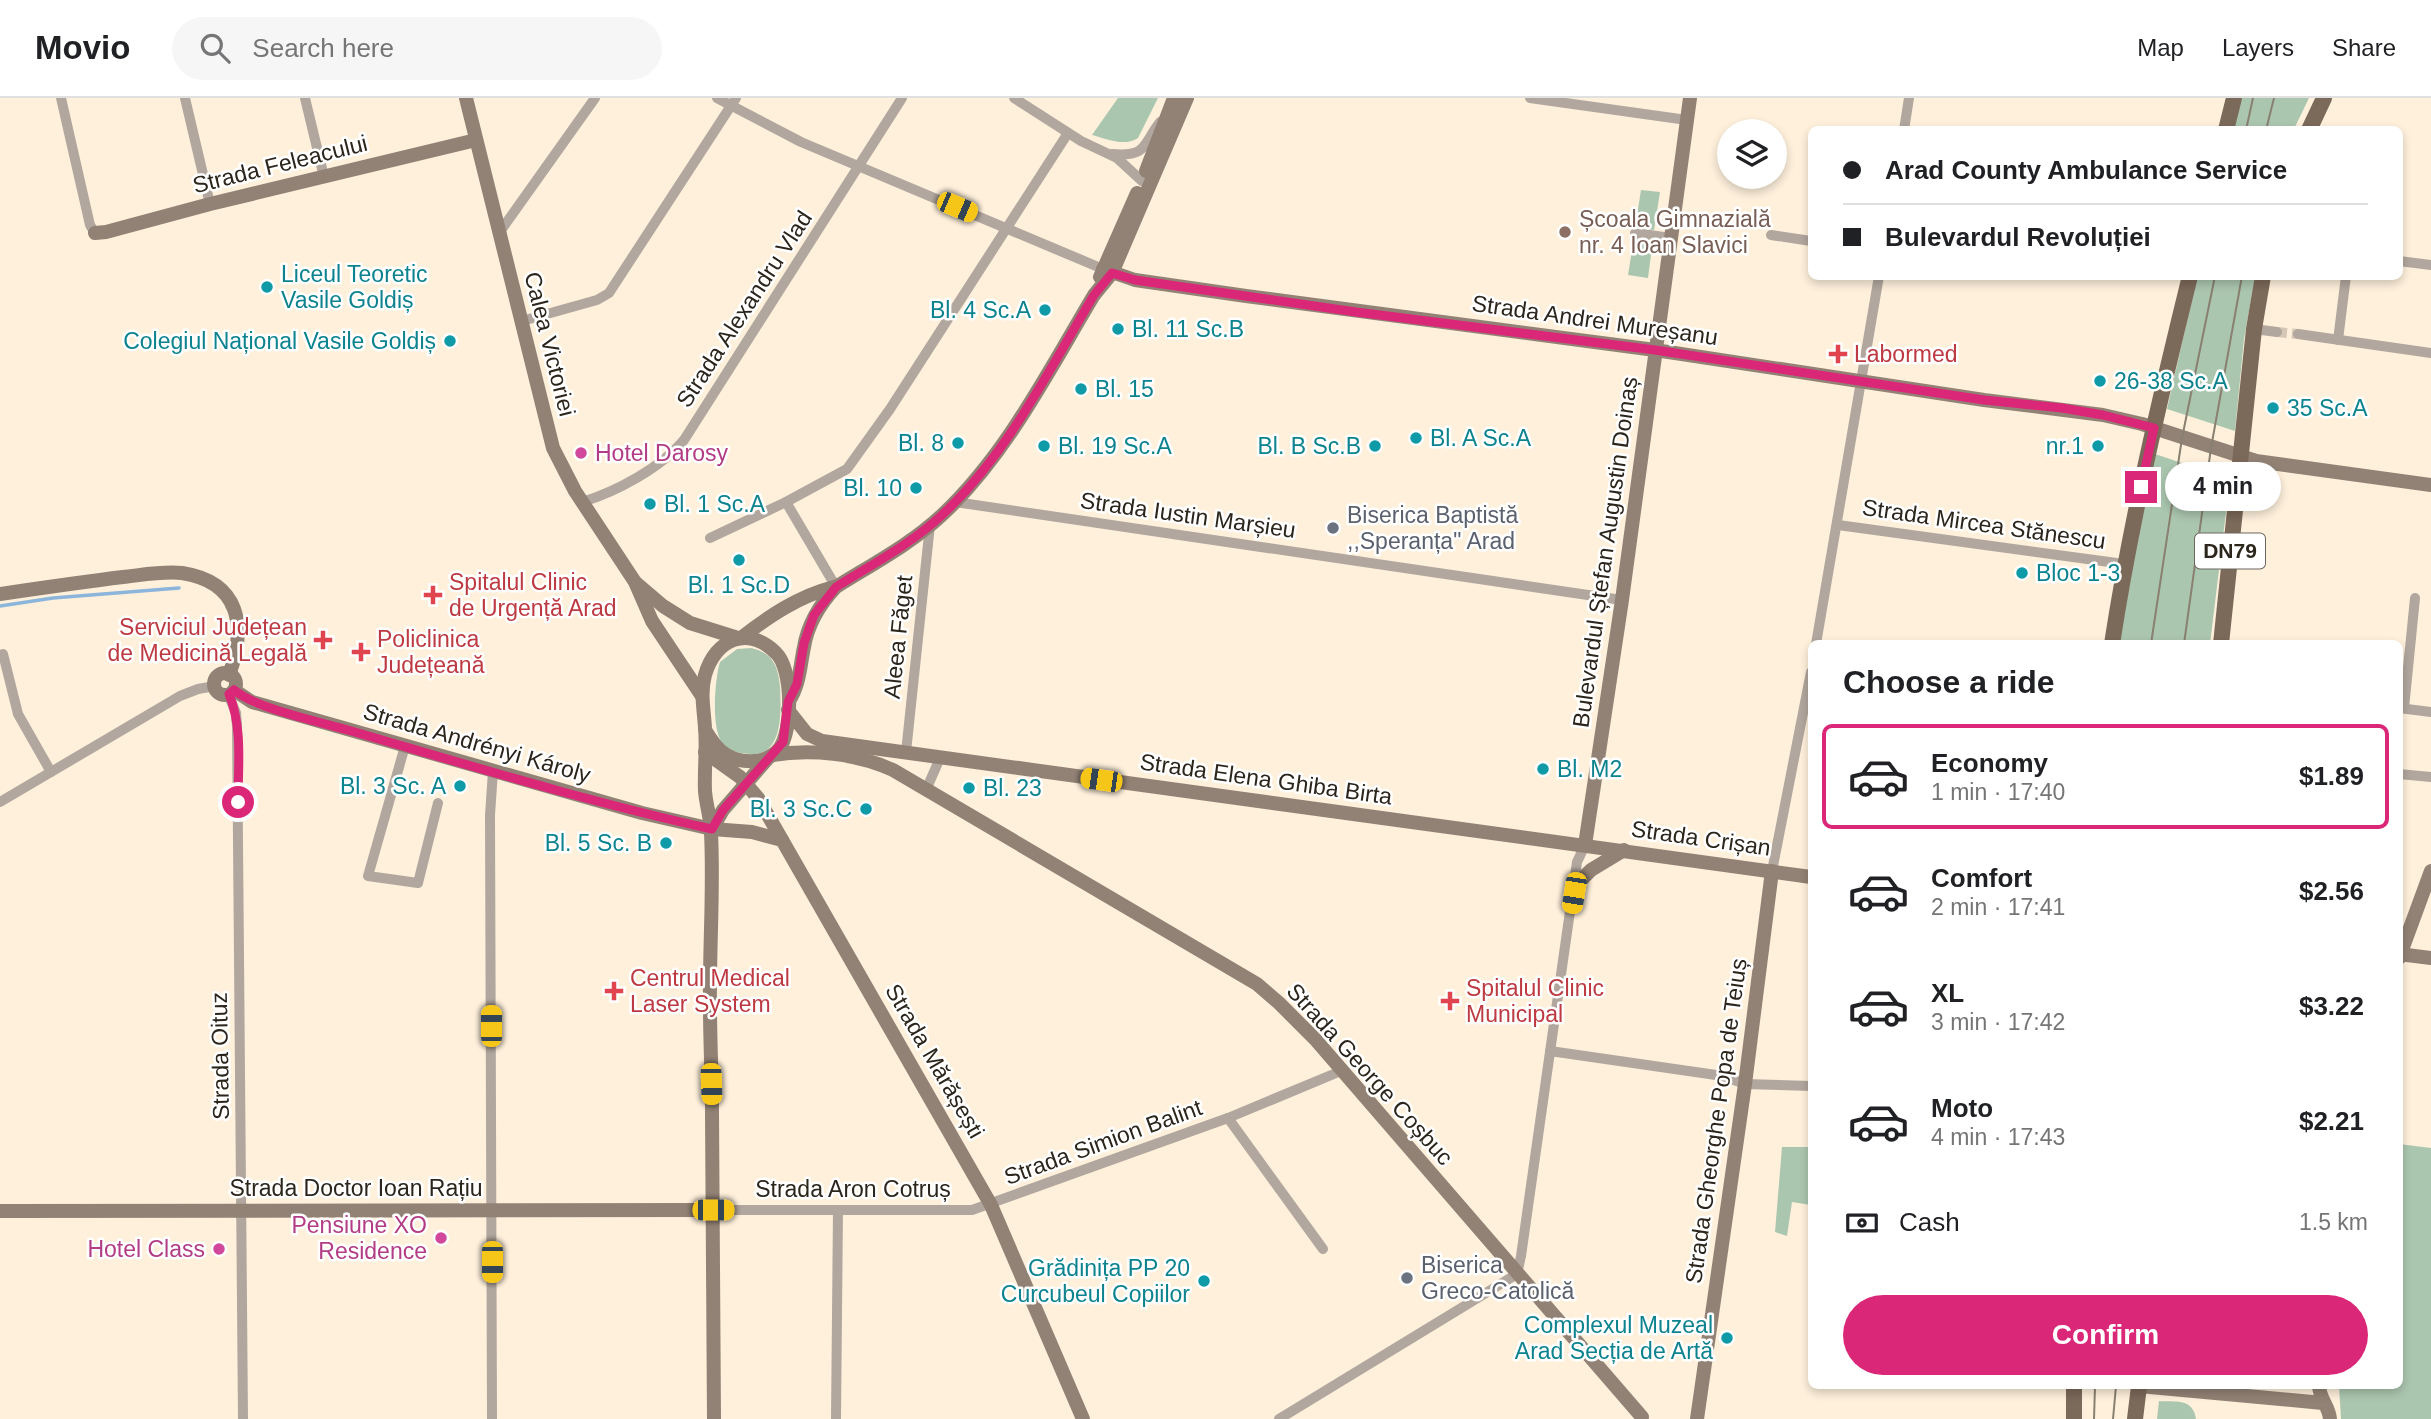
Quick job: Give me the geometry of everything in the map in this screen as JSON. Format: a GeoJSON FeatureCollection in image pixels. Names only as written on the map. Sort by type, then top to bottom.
{"type":"FeatureCollection","features":[{"type":"Feature","properties":{"kind":"main road"},"geometry":{"type":"LineString","coordinates":[[2227,126],[2234,98]]}},
{"type":"Feature","properties":{"kind":"main road"},"geometry":{"type":"LineString","coordinates":[[2311,126],[2324,98]]}},
{"type":"Feature","properties":{"kind":"main road"},"geometry":{"type":"LineString","coordinates":[[2113,640],[2124,564],[2189,280]]}},
{"type":"Feature","properties":{"kind":"main road","name":"DN79"},"geometry":{"type":"LineString","coordinates":[[2221,640],[2254,329],[2262,280]]}},
{"type":"Feature","properties":{"kind":"main road"},"geometry":{"type":"LineString","coordinates":[[2074,1389],[2074,1419]]}},
{"type":"Feature","properties":{"kind":"main road"},"geometry":{"type":"LineString","coordinates":[[2135,1419],[2138,1389]]}},
{"type":"Feature","properties":{"kind":"street"},"geometry":{"type":"LineString","coordinates":[[61,98],[90,225],[95,233]]}},
{"type":"Feature","properties":{"kind":"street"},"geometry":{"type":"LineString","coordinates":[[185,98],[210,204]]}},
{"type":"Feature","properties":{"kind":"street"},"geometry":{"type":"LineString","coordinates":[[305,98],[324,177]]}},
{"type":"Feature","properties":{"kind":"street","name":"Calea Victoriei"},"geometry":{"type":"LineString","coordinates":[[466,98],[554,448],[582,502],[635,582],[652,621],[702,696]]}},
{"type":"Feature","properties":{"kind":"street"},"geometry":{"type":"LineString","coordinates":[[499,233],[595,98]]}},
{"type":"Feature","properties":{"kind":"street"},"geometry":{"type":"LineString","coordinates":[[717,98],[733,102],[801,142],[1107,271]]}},
{"type":"Feature","properties":{"kind":"street","name":"Strada Alexandru Vlad"},"geometry":{"type":"LineString","coordinates":[[582,502],[594,499],[653,468],[674,452],[696,423],[902,98]]}},
{"type":"Feature","properties":{"kind":"street"},"geometry":{"type":"LineString","coordinates":[[1014,98],[1091,147],[1109,153],[1128,154],[1142,150],[1148,145],[1157,125],[1167,118]]}},
{"type":"Feature","properties":{"kind":"street"},"geometry":{"type":"LineString","coordinates":[[1107,271],[1174,98]]}},
{"type":"Feature","properties":{"kind":"street"},"geometry":{"type":"LineString","coordinates":[[714,1419],[709,1008],[712,829],[705,789],[702,696],[704,676],[712,657],[721,647],[799,600],[836,587],[930,525],[955,502],[1002,445],[1094,295],[1187,98]]}},
{"type":"Feature","properties":{"kind":"street"},"geometry":{"type":"LineString","coordinates":[[1530,98],[1687,120]]}},
{"type":"Feature","properties":{"kind":"street","name":"Bulevardul Ștefan Augustin Doinaș"},"geometry":{"type":"LineString","coordinates":[[1585,845],[1622,600],[1690,98]]}},
{"type":"Feature","properties":{"kind":"street"},"geometry":{"type":"LineString","coordinates":[[1905,126],[1909,98]]}},
{"type":"Feature","properties":{"kind":"street"},"geometry":{"type":"LineString","coordinates":[[522,321],[597,300],[610,293],[733,102]]}},
{"type":"Feature","properties":{"kind":"street"},"geometry":{"type":"LineString","coordinates":[[710,538],[839,475],[852,463],[890,409],[1068,133]]}},
{"type":"Feature","properties":{"kind":"street","name":"Strada Feleacului"},"geometry":{"type":"LineString","coordinates":[[95,233],[477,140]]}},
{"type":"Feature","properties":{"kind":"street"},"geometry":{"type":"LineString","coordinates":[[1109,153],[1142,181]]}},
{"type":"Feature","properties":{"kind":"street"},"geometry":{"type":"LineString","coordinates":[[1635,233],[1671,237]]}},
{"type":"Feature","properties":{"kind":"street"},"geometry":{"type":"LineString","coordinates":[[1771,235],[1808,241]]}},
{"type":"Feature","properties":{"kind":"street"},"geometry":{"type":"LineString","coordinates":[[2403,262],[2431,265]]}},
{"type":"Feature","properties":{"kind":"street","name":"Strada Andrei Mureșanu"},"geometry":{"type":"LineString","coordinates":[[1107,271],[1135,280],[1356,312],[1655,350],[2103,415],[2154,428],[2240,457],[2431,485]]}},
{"type":"Feature","properties":{"kind":"street"},"geometry":{"type":"LineString","coordinates":[[1817,640],[1878,280]]}},
{"type":"Feature","properties":{"kind":"street"},"geometry":{"type":"LineString","coordinates":[[2339,340],[2346,280]]}},
{"type":"Feature","properties":{"kind":"street"},"geometry":{"type":"LineString","coordinates":[[2254,329],[2277,332]]}},
{"type":"Feature","properties":{"kind":"street"},"geometry":{"type":"LineString","coordinates":[[2298,334],[2431,353]]}},
{"type":"Feature","properties":{"kind":"street"},"geometry":{"type":"LineString","coordinates":[[786,502],[836,587]]}},
{"type":"Feature","properties":{"kind":"street","name":"Strada Iustin Marșieu"},"geometry":{"type":"LineString","coordinates":[[955,502],[1622,600]]}},
{"type":"Feature","properties":{"kind":"street","name":"Aleea Făget"},"geometry":{"type":"LineString","coordinates":[[906,752],[930,525]]}},
{"type":"Feature","properties":{"kind":"street","name":"Strada Mircea Stănescu"},"geometry":{"type":"LineString","coordinates":[[1838,525],[2124,564]]}},
{"type":"Feature","properties":{"kind":"street"},"geometry":{"type":"LineString","coordinates":[[0,594],[168,572],[200,577],[223,590],[234,608],[238,638],[229,675]]}},
{"type":"Feature","properties":{"kind":"street","name":"Calea Victoriei"},"geometry":{"type":"LineString","coordinates":[[635,582],[663,606],[690,622],[739,638]]}},
{"type":"Feature","properties":{"kind":"street"},"geometry":{"type":"LineString","coordinates":[[788,706],[797,684],[804,643],[814,615],[836,587]]}},
{"type":"Feature","properties":{"kind":"street"},"geometry":{"type":"LineString","coordinates":[[2403,700],[2415,598]]}},
{"type":"Feature","properties":{"kind":"street"},"geometry":{"type":"LineString","coordinates":[[712,829],[723,810],[783,742],[788,706],[786,670],[781,659],[765,645],[751,639],[739,638]]}},
{"type":"Feature","properties":{"kind":"street"},"geometry":{"type":"LineString","coordinates":[[3,654],[18,714],[51,772]]}},
{"type":"Feature","properties":{"kind":"street"},"geometry":{"type":"LineString","coordinates":[[229,675],[235,683],[231,692],[219,693],[215,686],[218,676],[229,675]]}},
{"type":"Feature","properties":{"kind":"street"},"geometry":{"type":"LineString","coordinates":[[0,802],[180,696],[215,686]]}},
{"type":"Feature","properties":{"kind":"street"},"geometry":{"type":"LineString","coordinates":[[1772,871],[1808,687]]}},
{"type":"Feature","properties":{"kind":"street","name":"Strada Andrényi Károly"},"geometry":{"type":"LineString","coordinates":[[231,692],[252,702],[642,813],[712,829],[752,832],[782,840]]}},
{"type":"Feature","properties":{"kind":"street","name":"Strada Oituz"},"geometry":{"type":"LineString","coordinates":[[231,692],[237,726],[243,1419]]}},
{"type":"Feature","properties":{"kind":"street","name":"Strada Elena Ghiba Birta"},"geometry":{"type":"LineString","coordinates":[[788,706],[802,730],[816,740],[1585,845]]}},
{"type":"Feature","properties":{"kind":"street"},"geometry":{"type":"LineString","coordinates":[[2403,708],[2431,712]]}},
{"type":"Feature","properties":{"kind":"street"},"geometry":{"type":"LineString","coordinates":[[705,730],[722,752],[736,759],[757,761],[770,756]]}},
{"type":"Feature","properties":{"kind":"street"},"geometry":{"type":"LineString","coordinates":[[405,746],[368,876],[418,883],[438,803]]}},
{"type":"Feature","properties":{"kind":"street","name":"Strada Mărășești"},"geometry":{"type":"LineString","coordinates":[[705,752],[734,772],[758,798],[991,1205],[1083,1419]]}},
{"type":"Feature","properties":{"kind":"street","name":"Strada George Coșbuc"},"geometry":{"type":"LineString","coordinates":[[770,756],[810,752],[877,763],[893,770],[1257,984],[1295,1018],[1644,1418]]}},
{"type":"Feature","properties":{"kind":"street"},"geometry":{"type":"LineString","coordinates":[[926,790],[940,758]]}},
{"type":"Feature","properties":{"kind":"street"},"geometry":{"type":"LineString","coordinates":[[492,1419],[490,815],[493,771]]}},
{"type":"Feature","properties":{"kind":"street"},"geometry":{"type":"LineString","coordinates":[[2403,774],[2431,777]]}},
{"type":"Feature","properties":{"kind":"street"},"geometry":{"type":"LineString","coordinates":[[1279,1419],[1517,1274],[1577,862],[1585,845]]}},
{"type":"Feature","properties":{"kind":"street","name":"Strada Crișan"},"geometry":{"type":"LineString","coordinates":[[1585,845],[1808,877]]}},
{"type":"Feature","properties":{"kind":"street"},"geometry":{"type":"LineString","coordinates":[[1575,886],[1591,870],[1624,850]]}},
{"type":"Feature","properties":{"kind":"street","name":"Strada Gheorghe Popa de Teiuș"},"geometry":{"type":"LineString","coordinates":[[1697,1419],[1745,1084],[1772,871]]}},
{"type":"Feature","properties":{"kind":"street"},"geometry":{"type":"LineString","coordinates":[[2403,947],[2431,871]]}},
{"type":"Feature","properties":{"kind":"street"},"geometry":{"type":"LineString","coordinates":[[2403,955],[2431,958]]}},
{"type":"Feature","properties":{"kind":"street"},"geometry":{"type":"LineString","coordinates":[[1550,1051],[1723,1076],[1745,1084],[1808,1086]]}},
{"type":"Feature","properties":{"kind":"street","name":"Strada Simion Balint"},"geometry":{"type":"LineString","coordinates":[[991,1205],[1228,1118],[1341,1071]]}},
{"type":"Feature","properties":{"kind":"street","name":"Strada Simion Balint"},"geometry":{"type":"LineString","coordinates":[[1228,1118],[1323,1248]]}},
{"type":"Feature","properties":{"kind":"street","name":"Strada Aron Cotruș"},"geometry":{"type":"LineString","coordinates":[[713,1210],[972,1210],[991,1205]]}},
{"type":"Feature","properties":{"kind":"street","name":"Strada Doctor Ioan Rațiu"},"geometry":{"type":"LineString","coordinates":[[0,1211],[713,1210]]}},
{"type":"Feature","properties":{"kind":"street"},"geometry":{"type":"LineString","coordinates":[[836,1419],[838,1210]]}},
{"type":"Feature","properties":{"kind":"street"},"geometry":{"type":"LineString","coordinates":[[2171,1389],[2323,1403]]}},
{"type":"Feature","properties":{"kind":"street"},"geometry":{"type":"LineString","coordinates":[[2319,1389],[2320,1398],[2328,1408],[2330,1419]]}},
{"type":"Feature","properties":{"kind":"green space"},"geometry":{"type":"Polygon","coordinates":[[[1118,98],[1158,98],[1138,138],[1133,141],[1121,142],[1092,135],[1118,98]]]}},
{"type":"Feature","properties":{"kind":"green space"},"geometry":{"type":"Polygon","coordinates":[[[2242,98],[2309,98],[2295,126],[2234,126],[2242,98]]]}},
{"type":"Feature","properties":{"kind":"green space"},"geometry":{"type":"Polygon","coordinates":[[[1641,190],[1660,192],[1654,230],[1635,228],[1641,190]]]}},
{"type":"Feature","properties":{"kind":"green space"},"geometry":{"type":"Polygon","coordinates":[[[1634,238],[1653,240],[1648,278],[1628,275],[1634,238]]]}},
{"type":"Feature","properties":{"kind":"green space"},"geometry":{"type":"Polygon","coordinates":[[[2196,280],[2254,280],[2244,339],[2235,431],[2167,409],[2196,280]]]}},
{"type":"Feature","properties":{"kind":"green space"},"geometry":{"type":"Polygon","coordinates":[[[2155,454],[2230,479],[2210,640],[2120,640],[2129,572],[2155,454]]]}},
{"type":"Feature","properties":{"kind":"green space"},"geometry":{"type":"Polygon","coordinates":[[[751,648],[765,653],[776,667],[780,687],[780,720],[778,731],[769,748],[760,753],[749,754],[732,751],[724,745],[717,729],[715,705],[720,662],[737,649],[751,648]]]}},
{"type":"Feature","properties":{"kind":"green space"},"geometry":{"type":"Polygon","coordinates":[[[2403,1144],[2431,1148],[2431,1419],[2341,1419],[2339,1389],[2403,1389],[2403,1144]]]}},
{"type":"Feature","properties":{"kind":"green space"},"geometry":{"type":"Polygon","coordinates":[[[1782,1147],[1808,1147],[1808,1205],[1792,1202],[1787,1236],[1775,1232],[1782,1147]]]}},
{"type":"Feature","properties":{"kind":"green space"},"geometry":{"type":"Polygon","coordinates":[[[2159,1401],[2183,1402],[2191,1407],[2196,1419],[2157,1419],[2159,1401]]]}},
{"type":"Feature","properties":{"kind":"waterway"},"geometry":{"type":"LineString","coordinates":[[0,606],[53,598],[179,588]]}},
{"type":"Feature","properties":{"kind":"tunnel"},"geometry":{"type":"LineString","coordinates":[[2277,332],[2298,334]]}},
{"type":"Feature","properties":{"kind":"tram line"},"geometry":{"type":"LineString","coordinates":[[2247,126],[2253,98]]}},
{"type":"Feature","properties":{"kind":"tram line"},"geometry":{"type":"LineString","coordinates":[[2267,126],[2274,98]]}},
{"type":"Feature","properties":{"kind":"tram line"},"geometry":{"type":"LineString","coordinates":[[2152,640],[2182,438],[2214,280]]}},
{"type":"Feature","properties":{"kind":"tram line"},"geometry":{"type":"LineString","coordinates":[[2185,640],[2211,448],[2241,280]]}},
{"type":"Feature","properties":{"kind":"tram line"},"geometry":{"type":"LineString","coordinates":[[2094,1419],[2095,1389]]}},
{"type":"Feature","properties":{"kind":"tram line"},"geometry":{"type":"LineString","coordinates":[[2113,1419],[2116,1389]]}},
{"type":"Feature","properties":{"kind":"place","name":"Școala Gimnazială nr. 4 Ioan Slavici"},"geometry":{"type":"Point","coordinates":[1565,232]}},
{"type":"Feature","properties":{"kind":"place","name":"Liceul Teoretic Vasile Goldiș"},"geometry":{"type":"Point","coordinates":[267,287]}},
{"type":"Feature","properties":{"kind":"place","name":"Bl. 4 Sc.A"},"geometry":{"type":"Point","coordinates":[1045,310]}},
{"type":"Feature","properties":{"kind":"place","name":"Bl. 11 Sc.B"},"geometry":{"type":"Point","coordinates":[1118,329]}},
{"type":"Feature","properties":{"kind":"place","name":"Colegiul Național Vasile Goldiș"},"geometry":{"type":"Point","coordinates":[450,341]}},
{"type":"Feature","properties":{"kind":"place","name":"Labormed"},"geometry":{"type":"Point","coordinates":[1838,354]}},
{"type":"Feature","properties":{"kind":"place","name":"26-38 Sc.A"},"geometry":{"type":"Point","coordinates":[2100,381]}},
{"type":"Feature","properties":{"kind":"place","name":"Bl. 15"},"geometry":{"type":"Point","coordinates":[1081,389]}},
{"type":"Feature","properties":{"kind":"place","name":"35 Sc.A"},"geometry":{"type":"Point","coordinates":[2273,408]}},
{"type":"Feature","properties":{"kind":"place","name":"Bl. A Sc.A"},"geometry":{"type":"Point","coordinates":[1416,438]}},
{"type":"Feature","properties":{"kind":"place","name":"Bl. 8"},"geometry":{"type":"Point","coordinates":[958,443]}},
{"type":"Feature","properties":{"kind":"place","name":"Bl. 19 Sc.A"},"geometry":{"type":"Point","coordinates":[1044,446]}},
{"type":"Feature","properties":{"kind":"place","name":"Bl. B Sc.B"},"geometry":{"type":"Point","coordinates":[1375,446]}},
{"type":"Feature","properties":{"kind":"place","name":"nr.1"},"geometry":{"type":"Point","coordinates":[2098,446]}},
{"type":"Feature","properties":{"kind":"place","name":"Hotel Darosy"},"geometry":{"type":"Point","coordinates":[581,453]}},
{"type":"Feature","properties":{"kind":"place","name":"Bl. 10"},"geometry":{"type":"Point","coordinates":[916,488]}},
{"type":"Feature","properties":{"kind":"place","name":"Bl. 1 Sc.A"},"geometry":{"type":"Point","coordinates":[650,504]}},
{"type":"Feature","properties":{"kind":"place","name":"Biserica Baptistă ,,Speranța\" Arad"},"geometry":{"type":"Point","coordinates":[1333,528]}},
{"type":"Feature","properties":{"kind":"place","name":"Bl. 1 Sc.D"},"geometry":{"type":"Point","coordinates":[739,560]}},
{"type":"Feature","properties":{"kind":"place","name":"Bloc 1-3"},"geometry":{"type":"Point","coordinates":[2022,573]}},
{"type":"Feature","properties":{"kind":"place","name":"Spitalul Clinic de Urgență Arad"},"geometry":{"type":"Point","coordinates":[433,595]}},
{"type":"Feature","properties":{"kind":"place","name":"Serviciul Județean de Medicină Legală"},"geometry":{"type":"Point","coordinates":[323,640]}},
{"type":"Feature","properties":{"kind":"place","name":"Policlinica Județeană"},"geometry":{"type":"Point","coordinates":[361,652]}},
{"type":"Feature","properties":{"kind":"place","name":"Bl. M2"},"geometry":{"type":"Point","coordinates":[1543,769]}},
{"type":"Feature","properties":{"kind":"place","name":"Bl. 3 Sc. A"},"geometry":{"type":"Point","coordinates":[460,786]}},
{"type":"Feature","properties":{"kind":"place","name":"Bl. 23"},"geometry":{"type":"Point","coordinates":[969,788]}},
{"type":"Feature","properties":{"kind":"place","name":"Bl. 3 Sc.C"},"geometry":{"type":"Point","coordinates":[866,809]}},
{"type":"Feature","properties":{"kind":"place","name":"Bl. 5 Sc. B"},"geometry":{"type":"Point","coordinates":[666,843]}},
{"type":"Feature","properties":{"kind":"place","name":"Centrul Medical Laser System"},"geometry":{"type":"Point","coordinates":[614,991]}},
{"type":"Feature","properties":{"kind":"place","name":"Spitalul Clinic Municipal"},"geometry":{"type":"Point","coordinates":[1450,1001]}},
{"type":"Feature","properties":{"kind":"place","name":"Pensiune XO Residence"},"geometry":{"type":"Point","coordinates":[441,1238]}},
{"type":"Feature","properties":{"kind":"place","name":"Hotel Class"},"geometry":{"type":"Point","coordinates":[219,1249]}},
{"type":"Feature","properties":{"kind":"place","name":"Biserica Greco-Catolică"},"geometry":{"type":"Point","coordinates":[1407,1278]}},
{"type":"Feature","properties":{"kind":"place","name":"Grădinița PP 20 Curcubeul Copiilor"},"geometry":{"type":"Point","coordinates":[1204,1281]}},
{"type":"Feature","properties":{"kind":"place","name":"Complexul Muzeal Arad Secția de Artă"},"geometry":{"type":"Point","coordinates":[1727,1338]}},
{"type":"Feature","properties":{"kind":"route"},"geometry":{"type":"LineString","coordinates":[[238,802],[236,713],[229,694],[234,690],[252,702],[337,727],[642,813],[712,829],[723,810],[783,742],[788,702],[800,674],[804,643],[814,615],[825,599],[836,587],[930,525],[955,502],[1002,445],[1094,295],[1112,273],[1135,280],[1383,316],[1655,350],[1962,397],[2062,408],[2132,421],[2154,428],[2141,487]]}}]}
